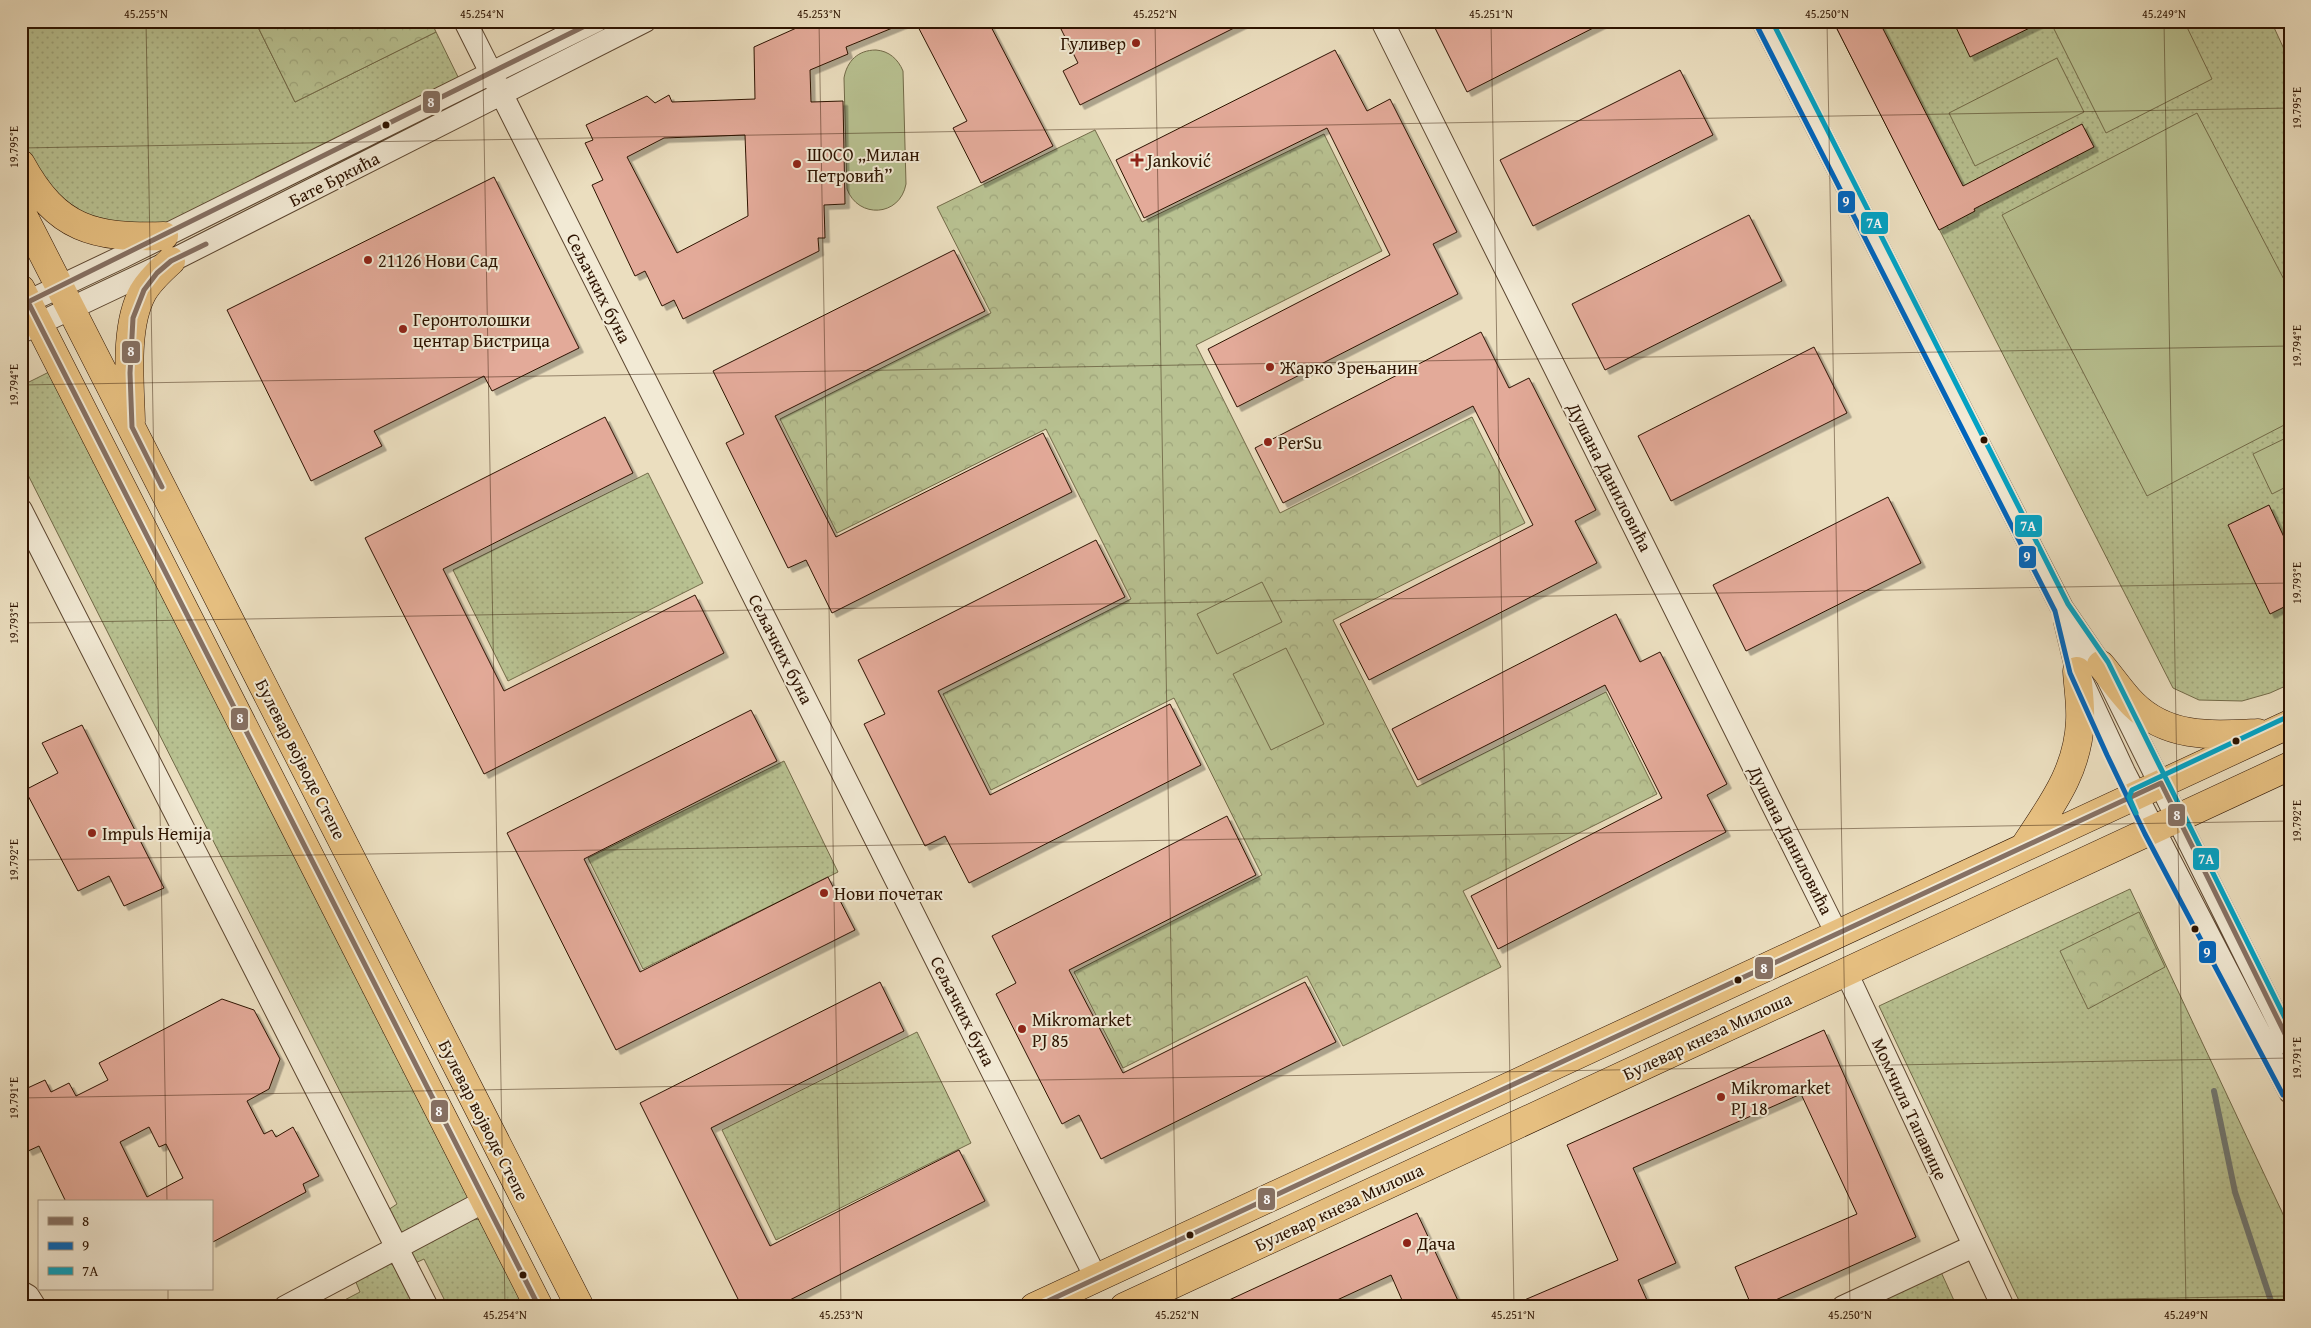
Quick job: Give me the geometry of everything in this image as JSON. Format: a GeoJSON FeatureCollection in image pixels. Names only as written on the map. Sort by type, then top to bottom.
{"type":"FeatureCollection","features":[{"type":"Feature","properties":{"kind":"main road"},"geometry":{"type":"LineString","coordinates":[[21,164],[46,202],[65,217],[86,229],[125,236],[168,248],[144,290],[133,318],[130,373],[132,427]]}},
{"type":"Feature","properties":{"kind":"main road","name":"Булевар војводе Степе"},"geometry":{"type":"LineString","coordinates":[[21,211],[580,1307]]}},
{"type":"Feature","properties":{"kind":"main road","name":"Булевар војводе Степе"},"geometry":{"type":"LineString","coordinates":[[26,310],[539,1307]]}},
{"type":"Feature","properties":{"kind":"main road"},"geometry":{"type":"LineString","coordinates":[[2024,847],[2061,790],[2071,767],[2089,668],[2155,722],[2194,735],[2281,728]]}},
{"type":"Feature","properties":{"kind":"main road"},"geometry":{"type":"LineString","coordinates":[[1034,1307],[2281,728]]}},
{"type":"Feature","properties":{"kind":"main road","name":"Булевар кнеза Милоша"},"geometry":{"type":"LineString","coordinates":[[1124,1307],[2290,766]]}},
{"type":"Feature","properties":{"kind":"street","name":"Сељачких буна"},"geometry":{"type":"LineString","coordinates":[[465,21],[1096,1278]]}},
{"type":"Feature","properties":{"kind":"street","name":"Бате Бркића"},"geometry":{"type":"LineString","coordinates":[[168,248],[491,74],[596,21]]}},
{"type":"Feature","properties":{"kind":"street","name":"Бате Бркића"},"geometry":{"type":"LineString","coordinates":[[26,310],[65,298],[168,248],[501,94],[645,21]]}},
{"type":"Feature","properties":{"kind":"street","name":"Душана Даниловића"},"geometry":{"type":"LineString","coordinates":[[1382,21],[1837,934]]}},
{"type":"Feature","properties":{"kind":"street"},"geometry":{"type":"LineString","coordinates":[[1763,21],[2062,608],[2089,668],[2136,796],[2152,830],[2233,979],[2290,1092]]}},
{"type":"Feature","properties":{"kind":"street"},"geometry":{"type":"LineString","coordinates":[[21,510],[426,1307]]}},
{"type":"Feature","properties":{"kind":"street"},"geometry":{"type":"LineString","coordinates":[[2089,668],[2161,783],[2290,1045]]}},
{"type":"Feature","properties":{"kind":"street","name":"Момчила Тапавице"},"geometry":{"type":"LineString","coordinates":[[1846,972],[2003,1307]]}},
{"type":"Feature","properties":{"kind":"street"},"geometry":{"type":"LineString","coordinates":[[285,1307],[485,1201]]}},
{"type":"Feature","properties":{"kind":"street"},"geometry":{"type":"LineString","coordinates":[[1843,1307],[1974,1246]]}},
{"type":"Feature","properties":{"kind":"street"},"geometry":{"type":"LineString","coordinates":[[21,1292],[28,1296],[35,1307]]}},
{"type":"Feature","properties":{"kind":"green space"},"geometry":{"type":"Polygon","coordinates":[[[21,21],[255,21],[295,102],[436,32],[461,83],[162,230],[96,222],[46,188],[21,142],[21,21]]]}},
{"type":"Feature","properties":{"kind":"green space"},"geometry":{"type":"Polygon","coordinates":[[[255,21],[431,21],[436,32],[295,102],[255,21]]]}},
{"type":"Feature","properties":{"kind":"green space"},"geometry":{"type":"Polygon","coordinates":[[[1833,21],[2271,21],[2290,62],[2290,684],[2270,693],[2242,701],[2199,700],[2173,688],[1833,21]]]}},
{"type":"Feature","properties":{"kind":"green space"},"geometry":{"type":"Polygon","coordinates":[[[2050,21],[2184,21],[2212,79],[2106,133],[2050,21]]]}},
{"type":"Feature","properties":{"kind":"green space"},"geometry":{"type":"Polygon","coordinates":[[[876,50],[892,56],[903,71],[906,184],[902,195],[896,203],[888,208],[878,210],[860,206],[852,199],[847,189],[844,78],[848,66],[854,58],[864,52],[876,50]]]}},
{"type":"Feature","properties":{"kind":"green space"},"geometry":{"type":"Polygon","coordinates":[[[2057,58],[2084,112],[1975,166],[1949,113],[2057,58]]]}},
{"type":"Feature","properties":{"kind":"green space"},"geometry":{"type":"Polygon","coordinates":[[[2197,113],[2290,291],[2290,422],[2147,496],[2002,215],[2197,113]]]}},
{"type":"Feature","properties":{"kind":"green space"},"geometry":{"type":"Polygon","coordinates":[[[1095,130],[1142,222],[1324,134],[1382,251],[1196,345],[1280,513],[1472,417],[1525,523],[1333,620],[1417,787],[1606,692],[1657,794],[1463,891],[1501,967],[1343,1046],[1307,976],[1123,1068],[1074,972],[1262,875],[1174,698],[991,790],[943,694],[1131,599],[1046,429],[837,533],[780,419],[991,313],[937,207],[1095,130]]]}},
{"type":"Feature","properties":{"kind":"green space"},"geometry":{"type":"Polygon","coordinates":[[[55,369],[472,1197],[400,1240],[385,1212],[397,1204],[21,461],[21,386],[55,369]]]}},
{"type":"Feature","properties":{"kind":"green space"},"geometry":{"type":"Polygon","coordinates":[[[2290,436],[2290,485],[2272,494],[2253,454],[2290,436]]]}},
{"type":"Feature","properties":{"kind":"green space"},"geometry":{"type":"Polygon","coordinates":[[[648,473],[703,583],[508,681],[453,570],[648,473]]]}},
{"type":"Feature","properties":{"kind":"green space"},"geometry":{"type":"Polygon","coordinates":[[[1262,582],[1282,622],[1217,654],[1197,614],[1262,582]]]}},
{"type":"Feature","properties":{"kind":"green space"},"geometry":{"type":"Polygon","coordinates":[[[1286,648],[1324,724],[1271,750],[1233,674],[1286,648]]]}},
{"type":"Feature","properties":{"kind":"green space"},"geometry":{"type":"Polygon","coordinates":[[[784,761],[838,872],[643,969],[588,858],[784,761]]]}},
{"type":"Feature","properties":{"kind":"green space"},"geometry":{"type":"Polygon","coordinates":[[[2130,889],[2290,1229],[2290,1307],[2022,1307],[1879,1006],[2130,889]]]}},
{"type":"Feature","properties":{"kind":"green space"},"geometry":{"type":"Polygon","coordinates":[[[2139,912],[2165,967],[2088,1009],[2060,951],[2139,912]]]}},
{"type":"Feature","properties":{"kind":"green space"},"geometry":{"type":"Polygon","coordinates":[[[917,1032],[971,1143],[776,1240],[722,1130],[917,1032]]]}},
{"type":"Feature","properties":{"kind":"green space"},"geometry":{"type":"Polygon","coordinates":[[[481,1219],[533,1307],[448,1307],[424,1259],[411,1265],[405,1254],[472,1220],[481,1219]]]}},
{"type":"Feature","properties":{"kind":"green space"},"geometry":{"type":"Polygon","coordinates":[[[387,1262],[393,1265],[415,1307],[331,1307],[360,1292],[353,1275],[387,1262]]]}},
{"type":"Feature","properties":{"kind":"green space"},"geometry":{"type":"Polygon","coordinates":[[[1941,1272],[1957,1307],[1865,1307],[1941,1272]]]}},
{"type":"Feature","properties":{"kind":"building"},"geometry":{"type":"Polygon","coordinates":[[[812,21],[907,22],[846,47],[848,54],[810,70],[811,102],[843,101],[845,204],[824,205],[825,238],[818,238],[819,251],[683,319],[674,300],[662,306],[645,271],[635,276],[592,185],[603,180],[585,143],[593,140],[586,125],[647,96],[655,103],[669,95],[672,102],[755,99],[754,47],[812,21]],[[745,135],[664,138],[627,157],[677,253],[748,216],[745,135]]]}},
{"type":"Feature","properties":{"kind":"building"},"geometry":{"type":"Polygon","coordinates":[[[915,21],[988,21],[1053,146],[981,183],[953,128],[967,121],[915,21]]]}},
{"type":"Feature","properties":{"kind":"building","name":"Гуливер"},"geometry":{"type":"Polygon","coordinates":[[[1057,21],[1248,21],[1080,105],[1063,71],[1078,63],[1057,21]]]}},
{"type":"Feature","properties":{"kind":"building"},"geometry":{"type":"Polygon","coordinates":[[[1444,21],[1607,21],[1467,92],[1434,26],[1444,21]]]}},
{"type":"Feature","properties":{"kind":"building"},"geometry":{"type":"Polygon","coordinates":[[[1833,21],[1879,21],[1963,186],[2082,124],[2094,147],[1974,209],[1975,211],[1939,230],[1833,21]]]}},
{"type":"Feature","properties":{"kind":"building"},"geometry":{"type":"Polygon","coordinates":[[[1953,21],[2044,21],[1970,57],[1953,21]]]}},
{"type":"Feature","properties":{"kind":"building"},"geometry":{"type":"Polygon","coordinates":[[[1335,50],[1367,111],[1390,99],[1457,232],[1433,244],[1458,294],[1237,407],[1208,349],[1390,255],[1327,128],[1144,218],[1116,160],[1335,50]]]}},
{"type":"Feature","properties":{"kind":"building"},"geometry":{"type":"Polygon","coordinates":[[[1680,70],[1713,135],[1533,226],[1500,160],[1680,70]]]}},
{"type":"Feature","properties":{"kind":"building","name":"Геронтолошки центар Бистрица"},"geometry":{"type":"Polygon","coordinates":[[[494,177],[579,348],[492,391],[484,376],[374,431],[382,446],[311,481],[227,310],[494,177]]]}},
{"type":"Feature","properties":{"kind":"building"},"geometry":{"type":"Polygon","coordinates":[[[1749,215],[1782,281],[1605,370],[1572,304],[1749,215]]]}},
{"type":"Feature","properties":{"kind":"building"},"geometry":{"type":"Polygon","coordinates":[[[954,250],[985,311],[775,416],[836,537],[1043,433],[1072,492],[832,613],[806,560],[788,568],[726,443],[744,434],[713,371],[954,250]]]}},
{"type":"Feature","properties":{"kind":"building"},"geometry":{"type":"Polygon","coordinates":[[[1481,332],[1509,388],[1529,378],[1596,510],[1575,521],[1597,563],[1369,680],[1340,624],[1533,525],[1473,406],[1283,503],[1255,448],[1481,332]]]}},
{"type":"Feature","properties":{"kind":"building"},"geometry":{"type":"Polygon","coordinates":[[[1814,347],[1847,413],[1671,501],[1638,436],[1814,347]]]}},
{"type":"Feature","properties":{"kind":"building"},"geometry":{"type":"Polygon","coordinates":[[[605,417],[633,473],[443,569],[504,691],[695,595],[724,653],[484,774],[365,538],[605,417]]]}},
{"type":"Feature","properties":{"kind":"building"},"geometry":{"type":"Polygon","coordinates":[[[1888,497],[1921,563],[1746,651],[1713,585],[1888,497]]]}},
{"type":"Feature","properties":{"kind":"building"},"geometry":{"type":"Polygon","coordinates":[[[2269,505],[2290,550],[2290,604],[2270,614],[2228,525],[2269,505]]]}},
{"type":"Feature","properties":{"kind":"building"},"geometry":{"type":"Polygon","coordinates":[[[1096,540],[1125,597],[938,691],[990,795],[1170,704],[1201,765],[969,883],[945,836],[925,846],[864,724],[885,714],[858,660],[1096,540]]]}},
{"type":"Feature","properties":{"kind":"building"},"geometry":{"type":"Polygon","coordinates":[[[1616,614],[1640,662],[1660,652],[1727,784],[1707,795],[1726,832],[1498,949],[1471,896],[1662,798],[1605,685],[1418,780],[1392,729],[1616,614]]]}},
{"type":"Feature","properties":{"kind":"building"},"geometry":{"type":"Polygon","coordinates":[[[751,710],[777,761],[584,859],[640,972],[828,877],[855,930],[616,1050],[507,833],[751,710]]]}},
{"type":"Feature","properties":{"kind":"building","name":"Impuls Hemija"},"geometry":{"type":"Polygon","coordinates":[[[82,725],[164,888],[124,906],[109,876],[78,891],[25,790],[58,773],[42,743],[82,725]]]}},
{"type":"Feature","properties":{"kind":"building"},"geometry":{"type":"Polygon","coordinates":[[[1227,816],[1256,875],[1069,970],[1123,1073],[1305,982],[1336,1042],[1101,1159],[1079,1115],[1062,1124],[996,994],[1016,983],[992,936],[1227,816]]]}},
{"type":"Feature","properties":{"kind":"building"},"geometry":{"type":"Polygon","coordinates":[[[880,982],[904,1031],[711,1128],[770,1246],[959,1150],[985,1201],[776,1307],[742,1307],[640,1103],[880,982]]]}},
{"type":"Feature","properties":{"kind":"building"},"geometry":{"type":"Polygon","coordinates":[[[222,999],[254,1010],[280,1059],[269,1089],[247,1101],[264,1134],[272,1130],[276,1137],[293,1127],[319,1176],[303,1184],[306,1192],[212,1242],[212,1200],[65,1200],[39,1146],[28,1151],[21,1138],[21,1091],[45,1080],[51,1092],[69,1083],[76,1096],[108,1080],[99,1063],[222,999]],[[149,1127],[120,1142],[147,1197],[183,1178],[166,1144],[159,1147],[149,1127]]]}},
{"type":"Feature","properties":{"kind":"building"},"geometry":{"type":"Polygon","coordinates":[[[1824,1030],[1916,1237],[1760,1307],[1752,1307],[1735,1267],[1857,1214],[1801,1094],[1633,1168],[1676,1263],[1638,1280],[1650,1307],[1508,1307],[1618,1260],[1567,1145],[1824,1030]]]}},
{"type":"Feature","properties":{"kind":"building"},"geometry":{"type":"Polygon","coordinates":[[[1417,1213],[1461,1307],[1405,1307],[1391,1275],[1322,1307],[1214,1307],[1417,1213]]]}},
{"type":"Feature","properties":{"kind":"waterway"},"geometry":{"type":"LineString","coordinates":[[2214,1091],[2235,1192],[2273,1307]]}},
{"type":"Feature","properties":{"kind":"transit line","name":"8"},"geometry":{"type":"LineString","coordinates":[[539,1307],[28,302],[595,21]]}},
{"type":"Feature","properties":{"kind":"transit line","name":"7A"},"geometry":{"type":"LineString","coordinates":[[1772,21],[2068,604],[2108,662],[2290,1028]]}},
{"type":"Feature","properties":{"kind":"transit line","name":"9"},"geometry":{"type":"LineString","coordinates":[[1756,24],[2055,611],[2070,673],[2107,755],[2145,834],[2283,1095]]}},
{"type":"Feature","properties":{"kind":"transit line","name":"8"},"geometry":{"type":"LineString","coordinates":[[162,487],[132,427],[130,373],[133,318],[144,290],[157,273],[171,261],[206,244]]}},
{"type":"Feature","properties":{"kind":"transit line","name":"7A"},"geometry":{"type":"LineString","coordinates":[[2136,813],[2129,797],[2132,790],[2287,717]]}},
{"type":"Feature","properties":{"kind":"transit line","name":"8"},"geometry":{"type":"LineString","coordinates":[[1035,1307],[2161,783],[2290,1044]]}},
{"type":"Feature","properties":{"kind":"place","name":"Гуливер"},"geometry":{"type":"Point","coordinates":[1136,43]}},
{"type":"Feature","properties":{"kind":"place","name":"Janković"},"geometry":{"type":"Point","coordinates":[1137,160]}},
{"type":"Feature","properties":{"kind":"place","name":"ШОСО „Милан Петровић”"},"geometry":{"type":"Point","coordinates":[797,164]}},
{"type":"Feature","properties":{"kind":"place","name":"21126 Нови Сад"},"geometry":{"type":"Point","coordinates":[368,260]}},
{"type":"Feature","properties":{"kind":"place","name":"Геронтолошки центар Бистрица"},"geometry":{"type":"Point","coordinates":[403,329]}},
{"type":"Feature","properties":{"kind":"place","name":"Жарко Зрењанин"},"geometry":{"type":"Point","coordinates":[1270,367]}},
{"type":"Feature","properties":{"kind":"place","name":"PerSu"},"geometry":{"type":"Point","coordinates":[1268,442]}},
{"type":"Feature","properties":{"kind":"place","name":"Impuls Hemija"},"geometry":{"type":"Point","coordinates":[92,833]}},
{"type":"Feature","properties":{"kind":"place","name":"Нови почетак"},"geometry":{"type":"Point","coordinates":[824,893]}},
{"type":"Feature","properties":{"kind":"place","name":"Mikromarket PJ 85"},"geometry":{"type":"Point","coordinates":[1022,1029]}},
{"type":"Feature","properties":{"kind":"place","name":"Mikromarket PJ 18"},"geometry":{"type":"Point","coordinates":[1721,1097]}},
{"type":"Feature","properties":{"kind":"place","name":"Дача"},"geometry":{"type":"Point","coordinates":[1407,1243]}}]}
